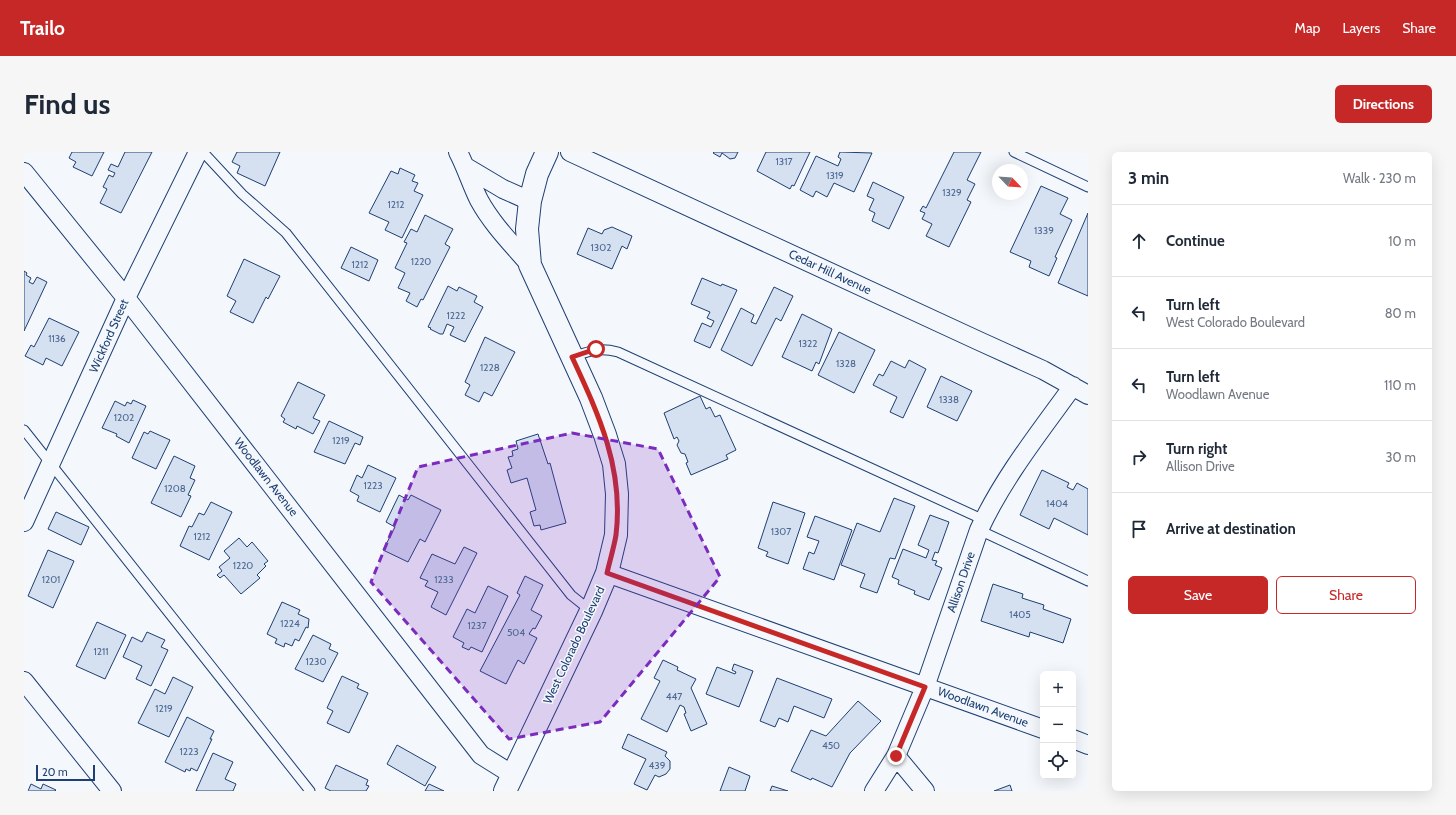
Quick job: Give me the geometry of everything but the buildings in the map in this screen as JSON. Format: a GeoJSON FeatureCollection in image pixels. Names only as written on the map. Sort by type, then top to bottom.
{"type":"FeatureCollection","features":[{"type":"Feature","properties":{"kind":"street","name":"Wickford Street"},"geometry":{"type":"LineString","coordinates":[[24,522],[126,298],[198,152]]}},
{"type":"Feature","properties":{"kind":"street","name":"West Colorado Boulevard"},"geometry":{"type":"LineString","coordinates":[[509,783],[591,611],[607,573],[616,535],[617,494],[614,464],[591,398],[530,265],[527,229],[530,201],[537,174],[547,152]]}},
{"type":"Feature","properties":{"kind":"street","name":"Cedar Hill Avenue"},"geometry":{"type":"LineString","coordinates":[[570,152],[1043,370],[1080,391]]}},
{"type":"Feature","properties":{"kind":"street"},"geometry":{"type":"LineString","coordinates":[[462,159],[503,189],[530,201]]}},
{"type":"Feature","properties":{"kind":"street"},"geometry":{"type":"LineString","coordinates":[[462,159],[479,199],[496,226],[530,265]]}},
{"type":"Feature","properties":{"kind":"street","name":"Woodlawn Avenue"},"geometry":{"type":"LineString","coordinates":[[24,172],[126,298],[481,755],[509,783]]}},
{"type":"Feature","properties":{"kind":"street","name":"Allison Drive"},"geometry":{"type":"LineString","coordinates":[[874,791],[896,756],[925,687],[981,525],[1020,458],[1080,391]]}},
{"type":"Feature","properties":{"kind":"street","name":"Woodlawn Avenue"},"geometry":{"type":"LineString","coordinates":[[607,573],[1040,728]]}},
{"type":"Feature","properties":{"kind":"street"},"geometry":{"type":"LineString","coordinates":[[24,681],[112,791]]}},
{"type":"Feature","properties":{"kind":"street"},"geometry":{"type":"LineString","coordinates":[[1076,740],[1088,745]]}},
{"type":"Feature","properties":{"kind":"street"},"geometry":{"type":"LineString","coordinates":[[896,756],[925,791]]}},
{"type":"Feature","properties":{"kind":"lane"},"geometry":{"type":"LineString","coordinates":[[203,152],[242,194],[286,233],[571,595],[591,611]]}},
{"type":"Feature","properties":{"kind":"lane"},"geometry":{"type":"LineString","coordinates":[[1014,152],[1088,187]]}},
{"type":"Feature","properties":{"kind":"lane"},"geometry":{"type":"LineString","coordinates":[[572,357],[596,349],[606,348],[618,352],[981,525],[1088,581]]}},
{"type":"Feature","properties":{"kind":"lane"},"geometry":{"type":"LineString","coordinates":[[24,430],[310,791]]}},
{"type":"Feature","properties":{"kind":"highlighted area"},"geometry":{"type":"Polygon","coordinates":[[[572,433],[658,449],[720,577],[600,722],[509,739],[371,582],[418,467],[572,433]]]}},
{"type":"Feature","properties":{"kind":"route"},"geometry":{"type":"LineString","coordinates":[[596,349],[572,357],[591,398],[614,464],[617,494],[616,535],[607,573],[925,687],[896,756]]}}]}
